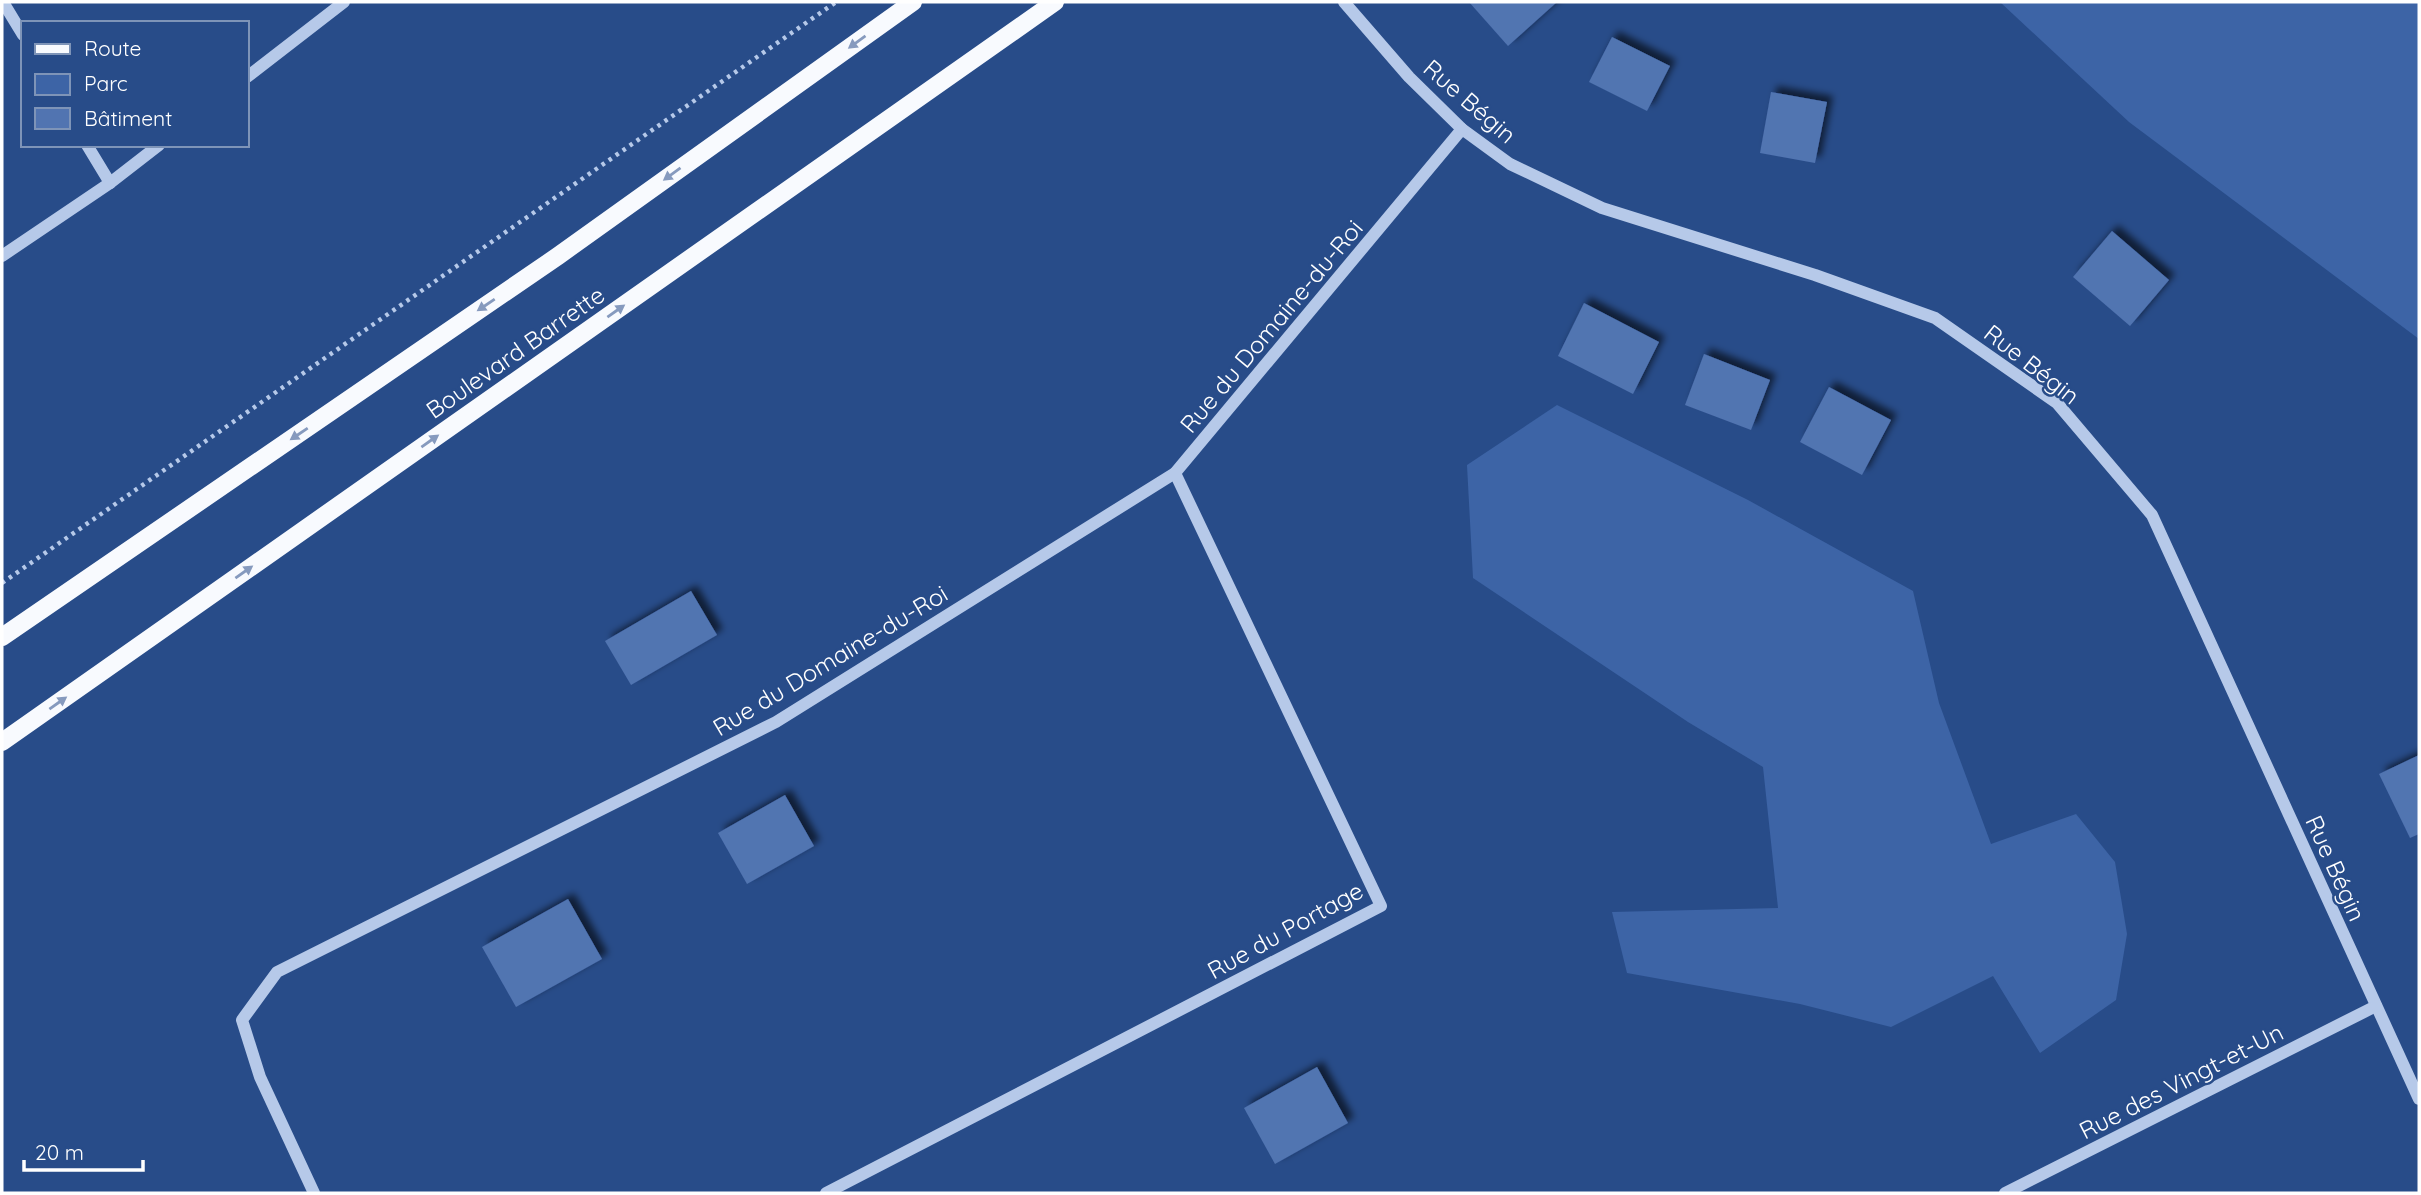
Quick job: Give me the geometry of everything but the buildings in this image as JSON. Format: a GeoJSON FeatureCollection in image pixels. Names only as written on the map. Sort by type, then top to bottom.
{"type":"FeatureCollection","features":[{"type":"Feature","properties":{"kind":"main road"},"geometry":{"type":"LineString","coordinates":[[2,637],[558,256],[913,2]]}},
{"type":"Feature","properties":{"kind":"main road","name":"Boulevard Barrette"},"geometry":{"type":"LineString","coordinates":[[2,742],[1055,2]]}},
{"type":"Feature","properties":{"kind":"street"},"geometry":{"type":"LineString","coordinates":[[3,2],[21,32]]}},
{"type":"Feature","properties":{"kind":"street"},"geometry":{"type":"LineString","coordinates":[[248,76],[344,2]]}},
{"type":"Feature","properties":{"kind":"street","name":"Rue Bégin"},"geometry":{"type":"LineString","coordinates":[[1345,2],[1409,77],[1462,129],[1510,164],[1602,208],[1815,275],[1935,318],[2057,403],[2152,515],[2419,1099]]}},
{"type":"Feature","properties":{"kind":"street","name":"Rue du Domaine-du-Roi"},"geometry":{"type":"LineString","coordinates":[[314,1193],[260,1077],[242,1020],[277,972],[776,722],[1175,473],[1462,129]]}},
{"type":"Feature","properties":{"kind":"street"},"geometry":{"type":"LineString","coordinates":[[88,147],[110,183]]}},
{"type":"Feature","properties":{"kind":"street"},"geometry":{"type":"LineString","coordinates":[[2,256],[110,183],[156,147]]}},
{"type":"Feature","properties":{"kind":"street","name":"Rue du Portage"},"geometry":{"type":"LineString","coordinates":[[826,1193],[1381,906],[1175,473]]}},
{"type":"Feature","properties":{"kind":"street","name":"Rue des Vingt-et-Un"},"geometry":{"type":"LineString","coordinates":[[2005,1193],[2376,1006]]}},
{"type":"Feature","properties":{"kind":"path"},"geometry":{"type":"LineString","coordinates":[[2,583],[836,2]]}},
{"type":"Feature","properties":{"kind":"green space"},"geometry":{"type":"Polygon","coordinates":[[[2000,2],[2419,2],[2419,339],[2129,122],[2000,2]]]}},
{"type":"Feature","properties":{"kind":"green space"},"geometry":{"type":"Polygon","coordinates":[[[1557,405],[1748,500],[1913,591],[1939,703],[1991,844],[2076,814],[2115,862],[2127,934],[2116,1000],[2040,1053],[1993,976],[1891,1027],[1800,1004],[1627,973],[1612,912],[1778,908],[1763,767],[1688,722],[1473,578],[1467,465],[1557,405]]]}}]}
